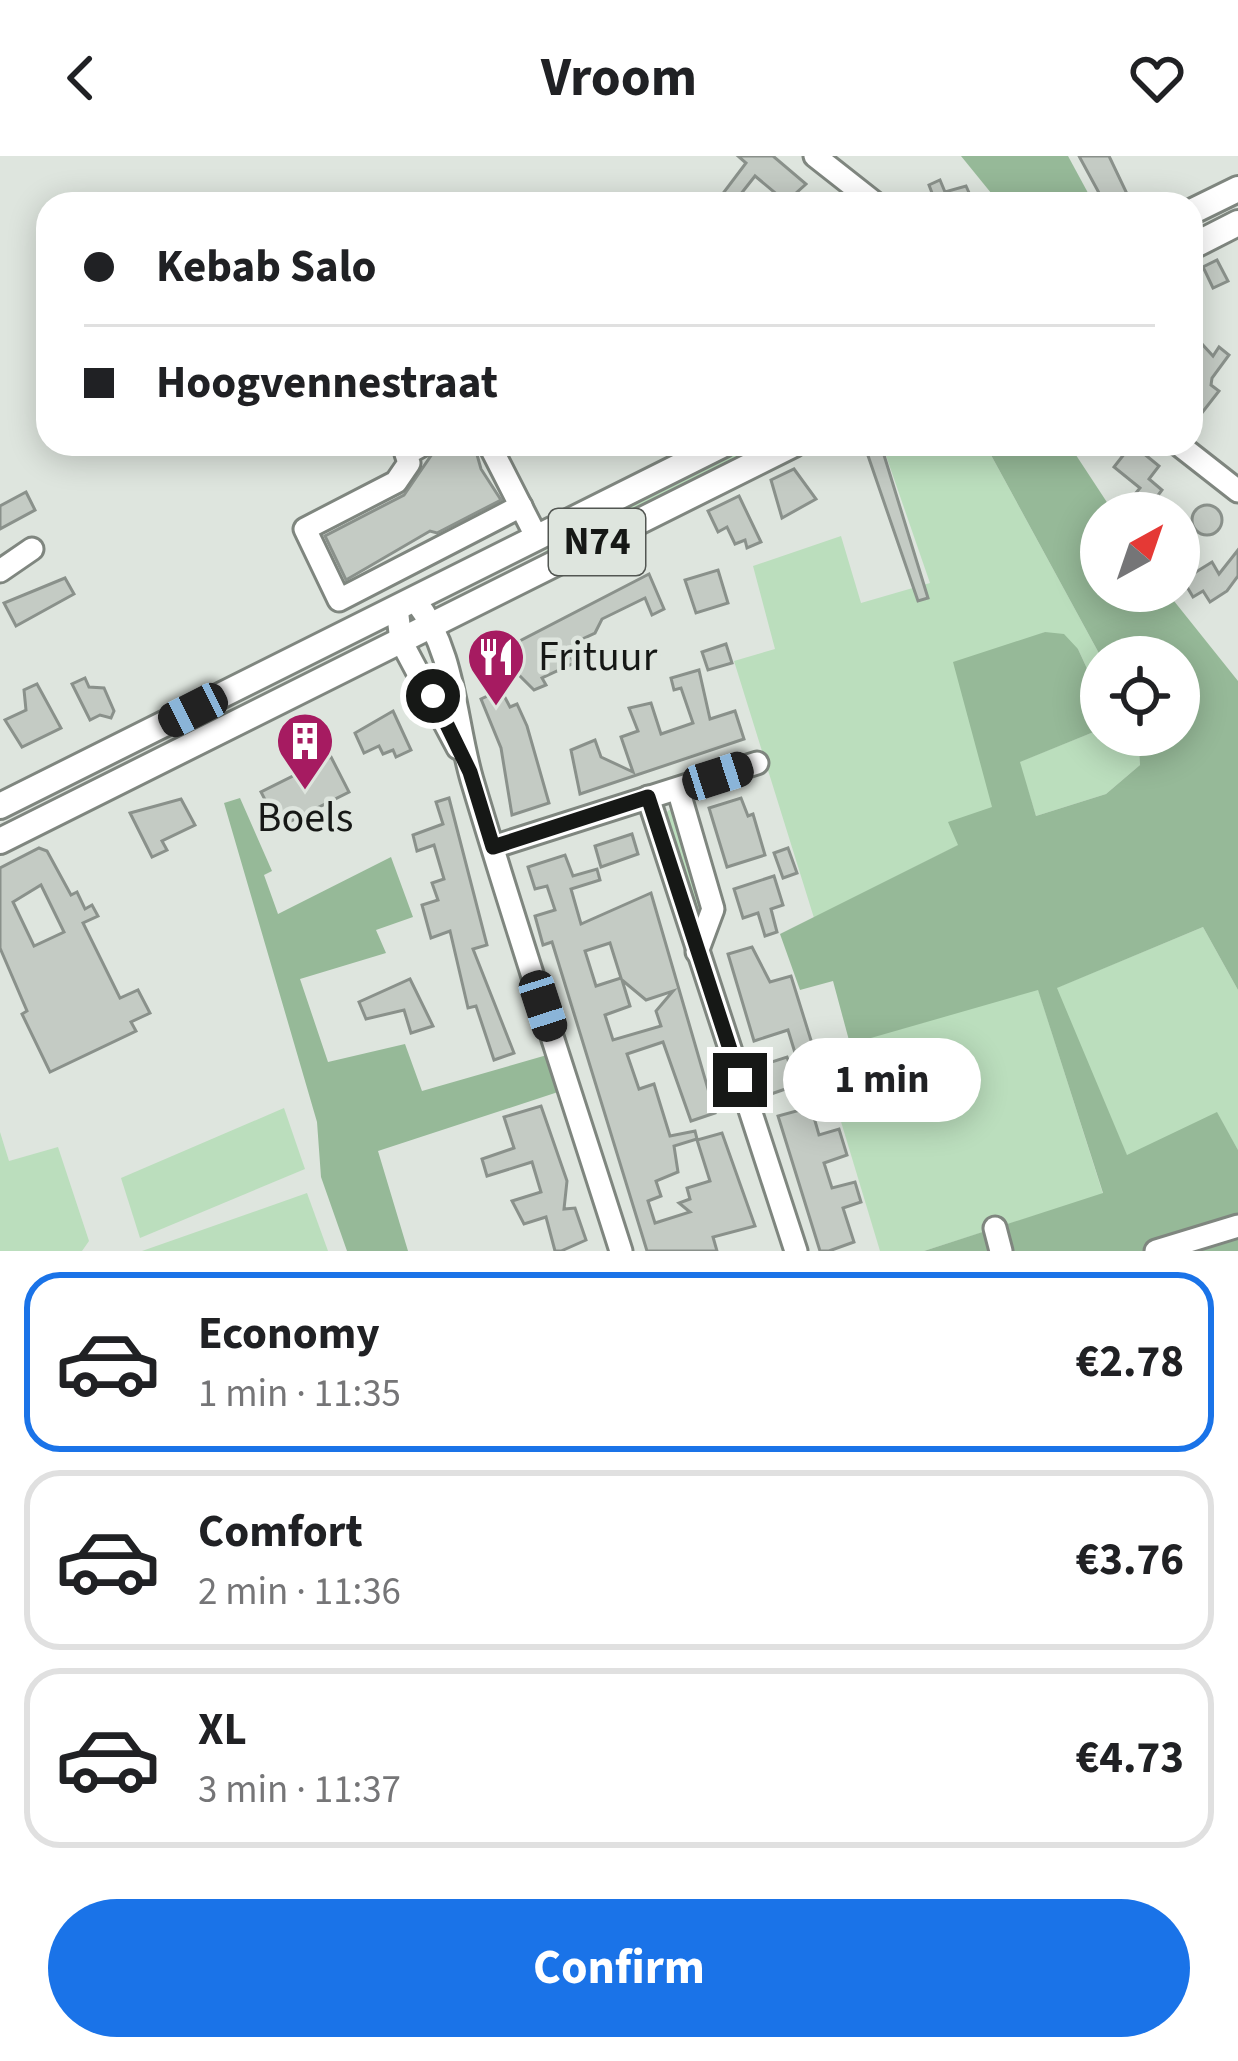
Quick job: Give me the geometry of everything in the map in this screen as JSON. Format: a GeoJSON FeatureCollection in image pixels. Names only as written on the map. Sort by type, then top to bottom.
{"type":"FeatureCollection","features":[{"type":"Feature","properties":{"kind":"main road"},"geometry":{"type":"LineString","coordinates":[[1203,206],[1238,189]]}},
{"type":"Feature","properties":{"kind":"main road"},"geometry":{"type":"LineString","coordinates":[[1203,241],[1238,223]]}},
{"type":"Feature","properties":{"kind":"main road","name":"N74"},"geometry":{"type":"LineString","coordinates":[[0,806],[700,456]]}},
{"type":"Feature","properties":{"kind":"main road","name":"N74"},"geometry":{"type":"LineString","coordinates":[[0,841],[770,456]]}},
{"type":"Feature","properties":{"kind":"street"},"geometry":{"type":"LineString","coordinates":[[815,156],[860,192]]}},
{"type":"Feature","properties":{"kind":"street"},"geometry":{"type":"LineString","coordinates":[[355,629],[304,529],[396,482],[409,463],[407,456]]}},
{"type":"Feature","properties":{"kind":"street"},"geometry":{"type":"LineString","coordinates":[[495,456],[537,538]]}},
{"type":"Feature","properties":{"kind":"street"},"geometry":{"type":"LineString","coordinates":[[1193,456],[1238,491]]}},
{"type":"Feature","properties":{"kind":"street"},"geometry":{"type":"LineString","coordinates":[[339,600],[520,506]]}},
{"type":"Feature","properties":{"kind":"street"},"geometry":{"type":"LineString","coordinates":[[0,571],[32,549]]}},
{"type":"Feature","properties":{"kind":"street"},"geometry":{"type":"LineString","coordinates":[[470,772],[401,641],[406,604],[434,624],[456,689],[470,772],[621,1251]]}},
{"type":"Feature","properties":{"kind":"street"},"geometry":{"type":"LineString","coordinates":[[493,847],[758,763]]}},
{"type":"Feature","properties":{"kind":"street"},"geometry":{"type":"LineString","coordinates":[[678,789],[712,909],[697,952]]}},
{"type":"Feature","properties":{"kind":"street"},"geometry":{"type":"LineString","coordinates":[[648,797],[796,1251]]}},
{"type":"Feature","properties":{"kind":"street"},"geometry":{"type":"LineString","coordinates":[[1156,1251],[1238,1226]]}},
{"type":"Feature","properties":{"kind":"street"},"geometry":{"type":"LineString","coordinates":[[995,1228],[1000,1251]]}},
{"type":"Feature","properties":{"kind":"green space"},"geometry":{"type":"Polygon","coordinates":[[[961,156],[1068,156],[1088,192],[990,192],[961,156]]]}},
{"type":"Feature","properties":{"kind":"green space"},"geometry":{"type":"Polygon","coordinates":[[[719,456],[755,456],[532,566],[530,562],[585,523],[719,456]]]}},
{"type":"Feature","properties":{"kind":"green space"},"geometry":{"type":"Polygon","coordinates":[[[886,456],[992,456],[1090,636],[1080,636],[1080,653],[1045,632],[1032,638],[993,807],[959,845],[814,918],[734,661],[775,649],[753,566],[841,536],[861,603],[930,583],[886,456]]]}},
{"type":"Feature","properties":{"kind":"green space"},"geometry":{"type":"Polygon","coordinates":[[[992,456],[1077,456],[1100,492],[1080,492],[1080,612],[1183,612],[1238,681],[1238,990],[1203,927],[1057,988],[1127,1155],[1217,1112],[1238,1150],[1238,1251],[924,1251],[1103,1193],[1038,990],[850,1044],[833,981],[800,990],[780,934],[958,845],[948,822],[992,807],[953,662],[1045,632],[1064,634],[1078,649],[1080,738],[1020,762],[1036,816],[1106,794],[1140,765],[1139,756],[1200,756],[1200,636],[1090,636],[992,456]]]}},
{"type":"Feature","properties":{"kind":"green space"},"geometry":{"type":"Polygon","coordinates":[[[1080,737],[1080,756],[1139,756],[1140,765],[1106,794],[1036,816],[1019,762],[1080,737]]]}},
{"type":"Feature","properties":{"kind":"green space"},"geometry":{"type":"Polygon","coordinates":[[[240,798],[272,871],[264,875],[278,914],[391,857],[413,917],[376,930],[386,953],[300,979],[328,1062],[405,1044],[422,1091],[547,1055],[558,1092],[378,1151],[408,1251],[347,1251],[321,1177],[317,1122],[224,803],[240,798]]]}},
{"type":"Feature","properties":{"kind":"green space"},"geometry":{"type":"Polygon","coordinates":[[[676,810],[706,907],[701,910],[693,907],[663,816],[676,810]]]}},
{"type":"Feature","properties":{"kind":"green space"},"geometry":{"type":"Polygon","coordinates":[[[1203,927],[1238,990],[1238,1150],[1217,1113],[1127,1156],[1056,988],[1203,927]]]}},
{"type":"Feature","properties":{"kind":"green space"},"geometry":{"type":"Polygon","coordinates":[[[1038,989],[1103,1194],[924,1251],[880,1251],[820,1052],[1038,989]]]}},
{"type":"Feature","properties":{"kind":"green space"},"geometry":{"type":"Polygon","coordinates":[[[284,1108],[305,1169],[140,1238],[121,1178],[284,1108]]]}},
{"type":"Feature","properties":{"kind":"green space"},"geometry":{"type":"Polygon","coordinates":[[[0,1132],[9,1161],[58,1147],[89,1241],[82,1251],[0,1251],[0,1132]]]}},
{"type":"Feature","properties":{"kind":"green space"},"geometry":{"type":"Polygon","coordinates":[[[307,1193],[328,1251],[142,1251],[307,1193]]]}},
{"type":"Feature","properties":{"kind":"building"},"geometry":{"type":"Polygon","coordinates":[[[738,156],[773,156],[806,184],[797,192],[774,192],[755,176],[742,192],[724,192],[746,163],[738,156]]]}},
{"type":"Feature","properties":{"kind":"building"},"geometry":{"type":"Polygon","coordinates":[[[1079,156],[1109,156],[1126,192],[1098,192],[1079,156]]]}},
{"type":"Feature","properties":{"kind":"building"},"geometry":{"type":"Polygon","coordinates":[[[940,180],[945,192],[932,192],[929,185],[940,180]]]}},
{"type":"Feature","properties":{"kind":"building"},"geometry":{"type":"Polygon","coordinates":[[[1217,260],[1228,281],[1213,288],[1203,267],[1217,260]]]}},
{"type":"Feature","properties":{"kind":"building"},"geometry":{"type":"Polygon","coordinates":[[[1203,345],[1213,356],[1219,347],[1229,355],[1212,378],[1211,385],[1219,391],[1203,412],[1203,345]]]}},
{"type":"Feature","properties":{"kind":"building"},"geometry":{"type":"Polygon","coordinates":[[[431,456],[477,456],[501,500],[437,533],[430,531],[346,580],[325,536],[404,495],[431,456]]]}},
{"type":"Feature","properties":{"kind":"building"},"geometry":{"type":"Polygon","coordinates":[[[868,456],[884,456],[928,598],[918,601],[868,456]]]}},
{"type":"Feature","properties":{"kind":"building"},"geometry":{"type":"Polygon","coordinates":[[[1123,456],[1147,456],[1159,466],[1149,479],[1160,492],[1137,492],[1140,488],[1114,467],[1123,456]]]}},
{"type":"Feature","properties":{"kind":"building"},"geometry":{"type":"Polygon","coordinates":[[[794,469],[816,499],[782,518],[771,480],[794,469]]]}},
{"type":"Feature","properties":{"kind":"building"},"geometry":{"type":"Polygon","coordinates":[[[26,492],[35,510],[0,529],[0,506],[26,492]]]}},
{"type":"Feature","properties":{"kind":"building"},"geometry":{"type":"Polygon","coordinates":[[[739,496],[761,542],[747,548],[745,540],[735,544],[727,527],[718,532],[708,511],[739,496]]]}},
{"type":"Feature","properties":{"kind":"building"},"geometry":{"type":"Polygon","coordinates":[[[1213,506],[1221,514],[1218,531],[1200,533],[1200,507],[1213,506]]]}},
{"type":"Feature","properties":{"kind":"building"},"geometry":{"type":"Polygon","coordinates":[[[1238,550],[1238,576],[1210,602],[1200,593],[1200,569],[1212,562],[1219,574],[1238,550]]]}},
{"type":"Feature","properties":{"kind":"building"},"geometry":{"type":"Polygon","coordinates":[[[718,570],[728,603],[696,613],[685,580],[718,570]]]}},
{"type":"Feature","properties":{"kind":"building"},"geometry":{"type":"Polygon","coordinates":[[[649,574],[664,609],[652,615],[645,598],[602,619],[595,633],[574,643],[578,651],[570,655],[574,663],[542,678],[546,685],[534,690],[516,672],[506,652],[512,645],[649,574]]]}},
{"type":"Feature","properties":{"kind":"building"},"geometry":{"type":"Polygon","coordinates":[[[65,578],[74,594],[16,626],[4,603],[65,578]]]}},
{"type":"Feature","properties":{"kind":"building"},"geometry":{"type":"Polygon","coordinates":[[[726,644],[732,663],[708,670],[702,652],[726,644]]]}},
{"type":"Feature","properties":{"kind":"building"},"geometry":{"type":"Polygon","coordinates":[[[699,670],[710,719],[735,711],[744,739],[580,794],[571,750],[595,740],[601,757],[633,772],[621,737],[638,731],[629,708],[651,703],[661,734],[693,723],[681,688],[674,690],[671,678],[699,670]]]}},
{"type":"Feature","properties":{"kind":"building"},"geometry":{"type":"Polygon","coordinates":[[[85,678],[89,687],[104,688],[114,711],[111,718],[100,715],[90,720],[72,684],[85,678]]]}},
{"type":"Feature","properties":{"kind":"building"},"geometry":{"type":"Polygon","coordinates":[[[37,684],[61,728],[22,747],[5,720],[26,710],[24,690],[37,684]]]}},
{"type":"Feature","properties":{"kind":"building"},"geometry":{"type":"Polygon","coordinates":[[[501,690],[510,707],[517,704],[527,726],[549,803],[512,815],[501,748],[481,699],[501,690]]]}},
{"type":"Feature","properties":{"kind":"building"},"geometry":{"type":"Polygon","coordinates":[[[393,711],[411,750],[396,757],[393,750],[383,754],[379,746],[364,753],[355,733],[393,711]]]}},
{"type":"Feature","properties":{"kind":"building","name":"Boels"},"geometry":{"type":"Polygon","coordinates":[[[331,757],[349,792],[279,827],[261,792],[331,757]]]}},
{"type":"Feature","properties":{"kind":"building"},"geometry":{"type":"Polygon","coordinates":[[[449,798],[487,945],[473,949],[514,1053],[494,1060],[476,1006],[468,1008],[450,931],[431,938],[422,905],[438,900],[432,883],[444,879],[434,845],[417,851],[413,835],[443,824],[436,802],[449,798]]]}},
{"type":"Feature","properties":{"kind":"building"},"geometry":{"type":"Polygon","coordinates":[[[741,798],[748,816],[753,814],[765,855],[727,867],[709,808],[741,798]]]}},
{"type":"Feature","properties":{"kind":"building"},"geometry":{"type":"Polygon","coordinates":[[[181,799],[195,825],[162,841],[167,850],[152,857],[130,813],[181,799]]]}},
{"type":"Feature","properties":{"kind":"building"},"geometry":{"type":"Polygon","coordinates":[[[632,834],[638,854],[601,867],[595,846],[632,834]]]}},
{"type":"Feature","properties":{"kind":"building"},"geometry":{"type":"Polygon","coordinates":[[[39,848],[47,851],[71,895],[77,892],[85,909],[92,905],[98,916],[83,923],[120,998],[138,990],[150,1013],[131,1022],[136,1031],[50,1072],[22,1014],[27,1011],[0,948],[0,868],[39,848]],[[41,885],[13,902],[34,946],[64,932],[41,885]]]}},
{"type":"Feature","properties":{"kind":"building"},"geometry":{"type":"Polygon","coordinates":[[[788,848],[797,873],[783,878],[774,853],[788,848]]]}},
{"type":"Feature","properties":{"kind":"building"},"geometry":{"type":"Polygon","coordinates":[[[565,855],[573,876],[597,869],[600,880],[571,889],[581,924],[651,893],[715,1113],[691,1121],[663,1042],[627,1054],[639,1089],[654,1084],[670,1136],[695,1131],[697,1139],[674,1146],[678,1172],[656,1181],[661,1196],[648,1201],[655,1223],[690,1212],[679,1203],[690,1199],[687,1188],[710,1181],[697,1140],[722,1133],[755,1226],[713,1237],[717,1251],[647,1251],[552,942],[543,945],[535,916],[555,910],[547,886],[535,889],[528,867],[565,855]],[[610,943],[585,951],[596,986],[621,978],[610,943]],[[622,980],[630,1006],[605,1015],[613,1040],[661,1026],[656,1011],[673,991],[646,1000],[622,980]]]}},
{"type":"Feature","properties":{"kind":"building"},"geometry":{"type":"Polygon","coordinates":[[[774,876],[783,905],[771,909],[777,932],[765,936],[758,913],[743,918],[734,889],[774,876]]]}},
{"type":"Feature","properties":{"kind":"building"},"geometry":{"type":"Polygon","coordinates":[[[752,947],[770,982],[791,976],[814,1050],[796,1056],[788,1030],[754,1041],[728,954],[752,947]]]}},
{"type":"Feature","properties":{"kind":"building"},"geometry":{"type":"Polygon","coordinates":[[[410,979],[433,1026],[411,1033],[404,1010],[366,1019],[359,1002],[410,979]]]}},
{"type":"Feature","properties":{"kind":"building"},"geometry":{"type":"Polygon","coordinates":[[[787,1057],[797,1085],[771,1094],[762,1065],[787,1057]]]}},
{"type":"Feature","properties":{"kind":"building"},"geometry":{"type":"Polygon","coordinates":[[[824,1083],[830,1101],[812,1108],[815,1086],[824,1083]]]}},
{"type":"Feature","properties":{"kind":"building"},"geometry":{"type":"Polygon","coordinates":[[[541,1106],[567,1181],[564,1209],[575,1208],[586,1240],[561,1251],[555,1251],[546,1217],[524,1224],[512,1201],[541,1192],[532,1162],[487,1176],[482,1159],[514,1148],[504,1117],[541,1106]]]}},
{"type":"Feature","properties":{"kind":"building"},"geometry":{"type":"Polygon","coordinates":[[[811,1107],[819,1135],[839,1129],[847,1155],[824,1163],[832,1188],[855,1182],[861,1202],[843,1208],[854,1242],[829,1251],[820,1251],[778,1116],[811,1107]]]}},
{"type":"Feature","properties":{"kind":"place","name":"Frituur"},"geometry":{"type":"Point","coordinates":[496,708]}},
{"type":"Feature","properties":{"kind":"place","name":"Boels"},"geometry":{"type":"Point","coordinates":[305,792]}},
{"type":"Feature","properties":{"kind":"route"},"geometry":{"type":"LineString","coordinates":[[433,696],[470,772],[493,847],[648,797],[740,1080]]}}]}
